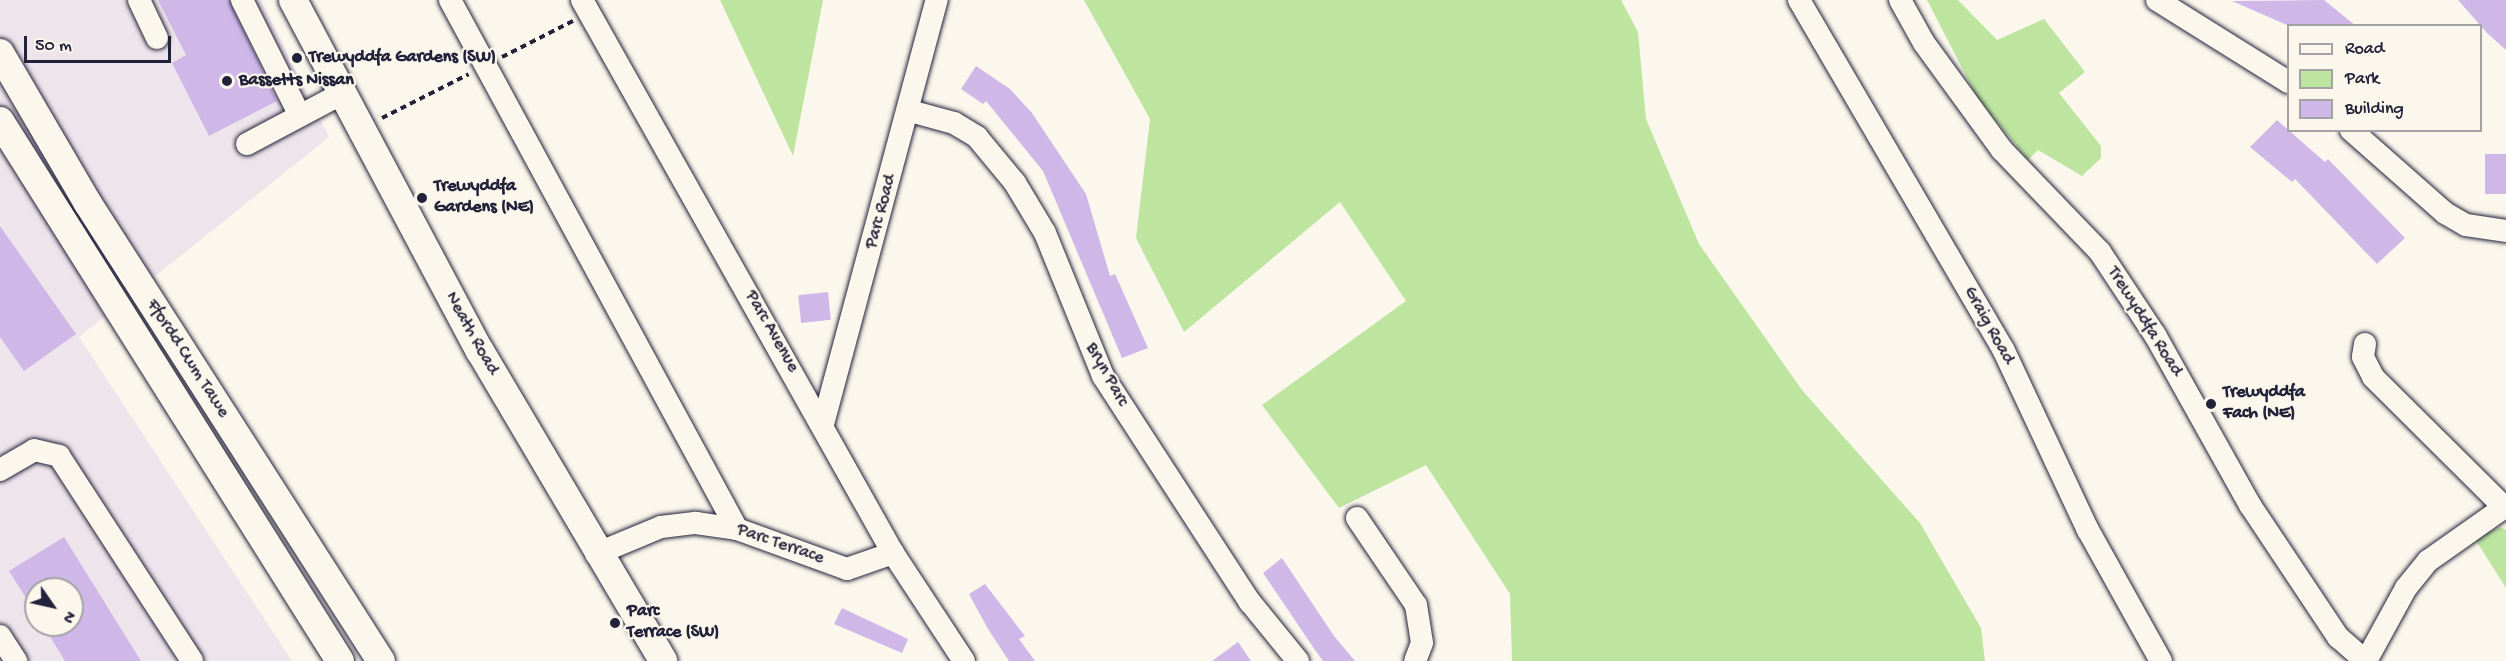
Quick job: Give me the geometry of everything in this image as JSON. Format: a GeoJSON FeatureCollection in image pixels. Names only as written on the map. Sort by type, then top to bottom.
{"type":"FeatureCollection","features":[{"type":"Feature","properties":{"kind":"main road","name":"Neath Road"},"geometry":{"type":"LineString","coordinates":[[293,0],[340,94],[596,554],[663,661]]}},
{"type":"Feature","properties":{"kind":"main road","name":"Ffordd Cwm Tawe"},"geometry":{"type":"LineString","coordinates":[[0,52],[87,202],[381,661]]}},
{"type":"Feature","properties":{"kind":"main road","name":"Ffordd Cwm Tawe"},"geometry":{"type":"LineString","coordinates":[[0,121],[340,661]]}},
{"type":"Feature","properties":{"kind":"street"},"geometry":{"type":"LineString","coordinates":[[139,0],[157,38]]}},
{"type":"Feature","properties":{"kind":"street"},"geometry":{"type":"LineString","coordinates":[[242,0],[299,114]]}},
{"type":"Feature","properties":{"kind":"street"},"geometry":{"type":"LineString","coordinates":[[450,0],[483,67],[737,529]]}},
{"type":"Feature","properties":{"kind":"street","name":"Parc Avenue"},"geometry":{"type":"LineString","coordinates":[[582,0],[823,424],[892,553],[964,661]]}},
{"type":"Feature","properties":{"kind":"street","name":"Parc Road"},"geometry":{"type":"LineString","coordinates":[[823,424],[910,111],[937,0]]}},
{"type":"Feature","properties":{"kind":"street","name":"Graig Road"},"geometry":{"type":"LineString","coordinates":[[1799,0],[2004,351],[2088,530],[2161,661]]}},
{"type":"Feature","properties":{"kind":"street","name":"Trewyddfa Road"},"geometry":{"type":"LineString","coordinates":[[1900,0],[1924,43],[2002,150],[2100,252],[2155,335],[2250,505],[2338,637],[2366,661]]}},
{"type":"Feature","properties":{"kind":"street"},"geometry":{"type":"LineString","coordinates":[[2157,0],[2287,81]]}},
{"type":"Feature","properties":{"kind":"street"},"geometry":{"type":"LineString","coordinates":[[247,144],[340,94]]}},
{"type":"Feature","properties":{"kind":"street","name":"Bryn Parc"},"geometry":{"type":"LineString","coordinates":[[910,111],[954,123],[977,137],[1015,183],[1045,233],[1103,376],[1250,602],[1298,661]]}},
{"type":"Feature","properties":{"kind":"street"},"geometry":{"type":"LineString","coordinates":[[2353,132],[2445,213],[2466,225],[2506,231]]}},
{"type":"Feature","properties":{"kind":"street"},"geometry":{"type":"LineString","coordinates":[[2365,344],[2363,357],[2373,377],[2505,507],[2428,561],[2406,588],[2366,661]]}},
{"type":"Feature","properties":{"kind":"street"},"geometry":{"type":"LineString","coordinates":[[0,470],[34,450],[59,456],[192,661]]}},
{"type":"Feature","properties":{"kind":"street"},"geometry":{"type":"LineString","coordinates":[[1357,518],[1416,605],[1422,642],[1414,661]]}},
{"type":"Feature","properties":{"kind":"street","name":"Parc Terrace"},"geometry":{"type":"LineString","coordinates":[[596,554],[661,527],[696,523],[737,529],[848,569],[892,553]]}},
{"type":"Feature","properties":{"kind":"street"},"geometry":{"type":"LineString","coordinates":[[0,636],[16,661]]}},
{"type":"Feature","properties":{"kind":"path"},"geometry":{"type":"LineString","coordinates":[[483,67],[562,27]]}},
{"type":"Feature","properties":{"kind":"path"},"geometry":{"type":"LineString","coordinates":[[360,129],[459,79]]}},
{"type":"Feature","properties":{"kind":"shaded area"},"geometry":{"type":"Polygon","coordinates":[[[0,0],[261,0],[329,137],[79,337],[292,661],[0,661],[0,0]]]}},
{"type":"Feature","properties":{"kind":"green space"},"geometry":{"type":"Polygon","coordinates":[[[720,0],[823,0],[793,156],[720,0]]]}},
{"type":"Feature","properties":{"kind":"green space"},"geometry":{"type":"Polygon","coordinates":[[[1084,0],[1621,0],[1638,32],[1646,119],[1699,244],[1802,390],[1920,523],[1981,628],[1985,661],[1512,661],[1510,594],[1426,465],[1339,508],[1262,405],[1406,301],[1340,202],[1184,332],[1136,238],[1150,119],[1084,0]]]}},
{"type":"Feature","properties":{"kind":"green space"},"geometry":{"type":"Polygon","coordinates":[[[1927,0],[1958,0],[1997,40],[2044,19],[2085,72],[2059,93],[2101,146],[2101,158],[2082,176],[2038,150],[2028,160],[1977,97],[1927,0]]]}},
{"type":"Feature","properties":{"kind":"green space"},"geometry":{"type":"Polygon","coordinates":[[[2500,527],[2506,530],[2506,588],[2475,539],[2500,527]]]}},
{"type":"Feature","properties":{"kind":"building","name":"Bassetts Nissan"},"geometry":{"type":"Polygon","coordinates":[[[158,0],[229,0],[277,101],[209,136],[172,63],[186,55],[158,0]]]}},
{"type":"Feature","properties":{"kind":"building"},"geometry":{"type":"Polygon","coordinates":[[[2324,0],[2354,24],[2287,25],[2232,1],[2324,0]]]}},
{"type":"Feature","properties":{"kind":"building"},"geometry":{"type":"Polygon","coordinates":[[[2458,0],[2506,0],[2506,50],[2487,33],[2482,24],[2479,24],[2458,0]]]}},
{"type":"Feature","properties":{"kind":"building"},"geometry":{"type":"Polygon","coordinates":[[[976,66],[1010,89],[1032,113],[1086,194],[1110,276],[1115,274],[1148,348],[1122,358],[1043,171],[986,101],[983,104],[961,89],[976,66]]]}},
{"type":"Feature","properties":{"kind":"building"},"geometry":{"type":"Polygon","coordinates":[[[2277,120],[2287,129],[2287,132],[2291,132],[2325,162],[2328,159],[2405,238],[2377,264],[2295,179],[2292,182],[2250,147],[2277,120]]]}},
{"type":"Feature","properties":{"kind":"building"},"geometry":{"type":"Polygon","coordinates":[[[2485,154],[2506,154],[2506,194],[2485,194],[2485,154]]]}},
{"type":"Feature","properties":{"kind":"building"},"geometry":{"type":"Polygon","coordinates":[[[0,226],[76,334],[24,371],[0,337],[0,226]]]}},
{"type":"Feature","properties":{"kind":"building"},"geometry":{"type":"Polygon","coordinates":[[[828,292],[831,320],[801,323],[798,295],[828,292]]]}},
{"type":"Feature","properties":{"kind":"building"},"geometry":{"type":"Polygon","coordinates":[[[64,537],[141,661],[65,661],[50,637],[84,637],[84,577],[24,577],[24,595],[9,571],[64,537]]]}},
{"type":"Feature","properties":{"kind":"building"},"geometry":{"type":"Polygon","coordinates":[[[1282,558],[1334,636],[1355,661],[1323,661],[1315,650],[1263,573],[1282,558]]]}},
{"type":"Feature","properties":{"kind":"building"},"geometry":{"type":"Polygon","coordinates":[[[985,584],[1025,636],[1019,639],[1035,661],[1009,661],[988,629],[969,594],[985,584]]]}},
{"type":"Feature","properties":{"kind":"building"},"geometry":{"type":"Polygon","coordinates":[[[842,608],[908,639],[902,653],[834,624],[842,608]]]}},
{"type":"Feature","properties":{"kind":"building"},"geometry":{"type":"Polygon","coordinates":[[[1238,642],[1251,661],[1212,661],[1238,642]]]}},
{"type":"Feature","properties":{"kind":"place","name":"Trewyddfa Gardens (SW)"},"geometry":{"type":"Point","coordinates":[297,58]}},
{"type":"Feature","properties":{"kind":"place","name":"Bassetts Nissan"},"geometry":{"type":"Point","coordinates":[227,81]}},
{"type":"Feature","properties":{"kind":"place","name":"Trewyddfa Gardens (NE)"},"geometry":{"type":"Point","coordinates":[422,198]}},
{"type":"Feature","properties":{"kind":"place","name":"Trewyddfa Fach (NE)"},"geometry":{"type":"Point","coordinates":[2211,404]}},
{"type":"Feature","properties":{"kind":"place","name":"Parc Terrace (SW)"},"geometry":{"type":"Point","coordinates":[615,623]}}]}
